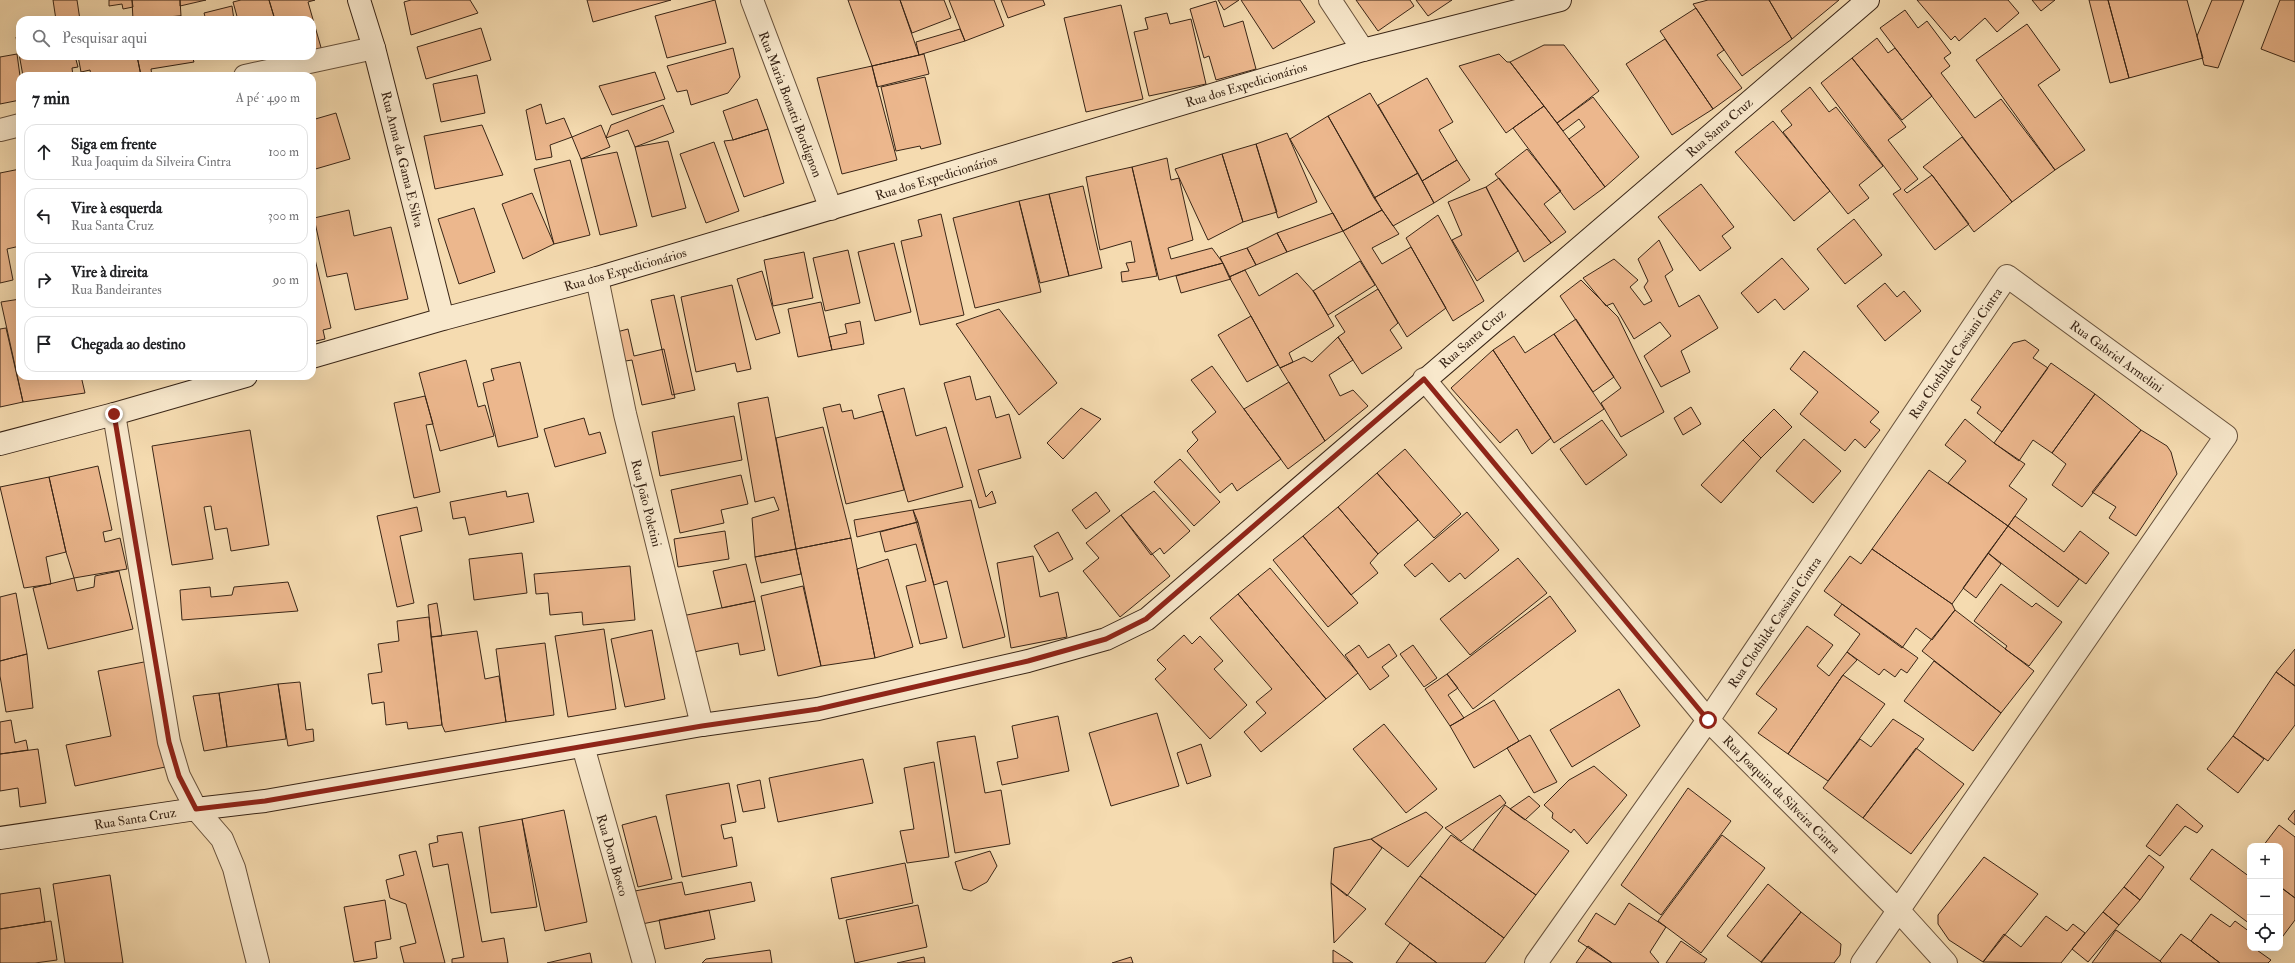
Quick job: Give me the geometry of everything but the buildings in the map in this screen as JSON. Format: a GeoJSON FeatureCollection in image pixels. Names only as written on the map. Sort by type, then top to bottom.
{"type":"FeatureCollection","features":[{"type":"Feature","properties":{"kind":"street","name":"Rua Anna da Gama E Silva"},"geometry":{"type":"LineString","coordinates":[[359,0],[374,48],[443,319]]}},
{"type":"Feature","properties":{"kind":"street","name":"Rua Maria Bonatti Bordignon"},"geometry":{"type":"LineString","coordinates":[[752,0],[831,209]]}},
{"type":"Feature","properties":{"kind":"street"},"geometry":{"type":"LineString","coordinates":[[1330,0],[1363,50]]}},
{"type":"Feature","properties":{"kind":"street","name":"Rua dos Expedicionários"},"geometry":{"type":"LineString","coordinates":[[316,356],[443,319],[597,278],[1363,50],[1560,0]]}},
{"type":"Feature","properties":{"kind":"street","name":"Rua Santa Cruz"},"geometry":{"type":"LineString","coordinates":[[0,838],[196,809],[265,801],[702,726],[818,709],[1028,661],[1106,639],[1146,619],[1424,379],[1868,0]]}},
{"type":"Feature","properties":{"kind":"street"},"geometry":{"type":"LineString","coordinates":[[263,72],[374,48]]}},
{"type":"Feature","properties":{"kind":"street"},"geometry":{"type":"LineString","coordinates":[[0,130],[16,126]]}},
{"type":"Feature","properties":{"kind":"street","name":"Rua Gabriel Armelini"},"geometry":{"type":"LineString","coordinates":[[1898,910],[2226,436],[2007,276]]}},
{"type":"Feature","properties":{"kind":"street","name":"Rua Clothilde Cassiani Cintra"},"geometry":{"type":"LineString","coordinates":[[1536,963],[1708,720],[2007,276]]}},
{"type":"Feature","properties":{"kind":"street","name":"Rua João Poletini"},"geometry":{"type":"LineString","coordinates":[[597,278],[625,414],[702,726]]}},
{"type":"Feature","properties":{"kind":"street","name":"Rua Joaquim da Silveira Cintra"},"geometry":{"type":"LineString","coordinates":[[1424,379],[1708,720],[1898,910],[1946,963]]}},
{"type":"Feature","properties":{"kind":"street"},"geometry":{"type":"LineString","coordinates":[[0,444],[114,414],[232,380]]}},
{"type":"Feature","properties":{"kind":"street"},"geometry":{"type":"LineString","coordinates":[[114,414],[169,742],[179,776],[196,809],[222,839],[234,868],[258,963]]}},
{"type":"Feature","properties":{"kind":"street","name":"Rua Dom Bosco"},"geometry":{"type":"LineString","coordinates":[[583,746],[644,963]]}},
{"type":"Feature","properties":{"kind":"street"},"geometry":{"type":"LineString","coordinates":[[1862,963],[1898,910]]}},
{"type":"Feature","properties":{"kind":"route"},"geometry":{"type":"LineString","coordinates":[[114,414],[169,742],[179,776],[196,809],[265,801],[702,726],[818,709],[1028,661],[1106,639],[1146,619],[1424,379],[1708,720]]}}]}
